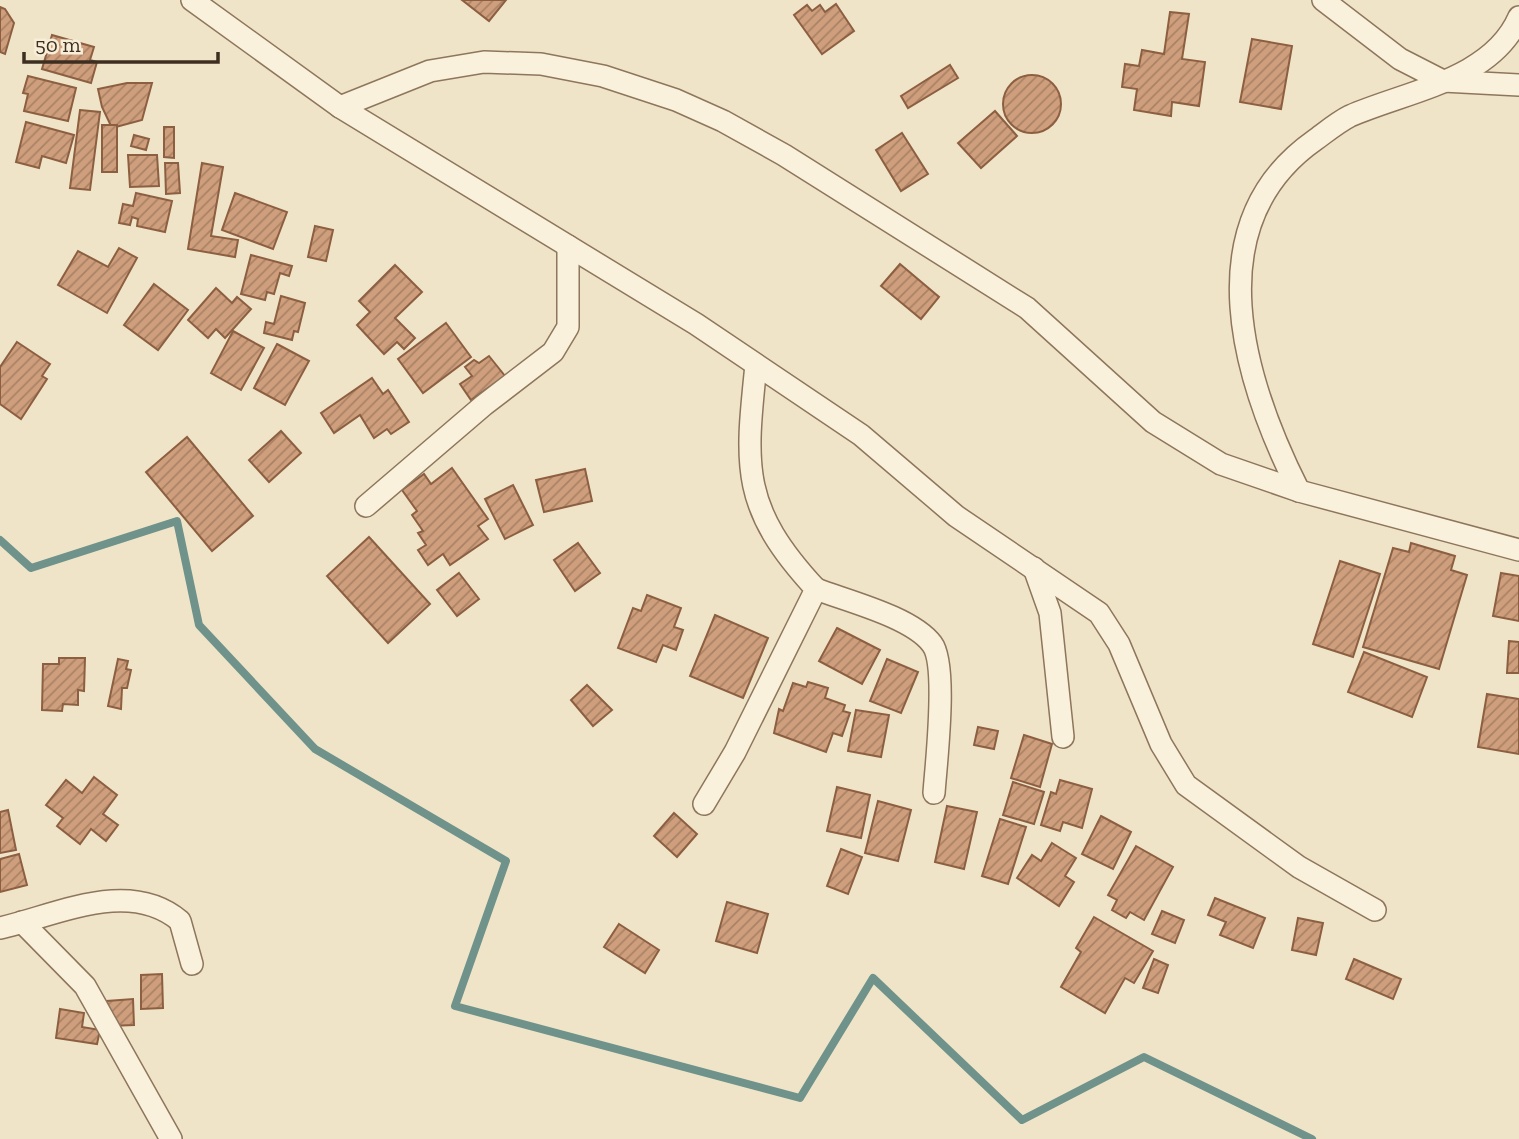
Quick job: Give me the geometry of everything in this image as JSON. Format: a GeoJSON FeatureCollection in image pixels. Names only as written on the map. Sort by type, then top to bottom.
{"type":"FeatureCollection","features":[{"type":"Feature","properties":{"kind":"street"},"geometry":{"type":"LineString","coordinates":[[192,0],[340,107],[568,246],[756,365],[860,435],[956,516],[1098,614],[1119,644],[1161,744],[1186,785],[1299,867],[1375,910]]}},
{"type":"Feature","properties":{"kind":"street"},"geometry":{"type":"LineString","coordinates":[[1323,0],[1400,59],[1443,81],[1519,85]]}},
{"type":"Feature","properties":{"kind":"street"},"geometry":{"type":"LineString","coordinates":[[1299,491],[1274,442],[1256,396],[1242,334],[1243,255],[1258,203],[1291,157],[1347,117],[1443,81],[1484,62],[1519,17]]}},
{"type":"Feature","properties":{"kind":"street"},"geometry":{"type":"LineString","coordinates":[[340,107],[430,71],[484,62],[541,64],[591,73],[676,100],[723,121],[785,155],[1027,308],[1153,422],[1221,464],[1299,491],[1519,550]]}},
{"type":"Feature","properties":{"kind":"street"},"geometry":{"type":"LineString","coordinates":[[366,506],[484,405],[553,352],[568,327],[568,246]]}},
{"type":"Feature","properties":{"kind":"street"},"geometry":{"type":"LineString","coordinates":[[756,365],[748,438],[749,470],[754,497],[787,558],[816,589],[911,626],[933,644],[941,669],[934,793]]}},
{"type":"Feature","properties":{"kind":"street"},"geometry":{"type":"LineString","coordinates":[[1034,568],[1050,613],[1063,737]]}},
{"type":"Feature","properties":{"kind":"street"},"geometry":{"type":"LineString","coordinates":[[704,804],[735,752],[816,589]]}},
{"type":"Feature","properties":{"kind":"street"},"geometry":{"type":"LineString","coordinates":[[0,928],[94,903],[131,901],[155,905],[180,921],[192,964]]}},
{"type":"Feature","properties":{"kind":"street"},"geometry":{"type":"LineString","coordinates":[[22,922],[85,986],[171,1139]]}},
{"type":"Feature","properties":{"kind":"building"},"geometry":{"type":"Polygon","coordinates":[[[462,0],[506,0],[489,21],[462,0]]]}},
{"type":"Feature","properties":{"kind":"building"},"geometry":{"type":"Polygon","coordinates":[[[836,4],[854,31],[822,54],[794,15],[807,5],[812,11],[820,5],[825,12],[836,4]]]}},
{"type":"Feature","properties":{"kind":"building"},"geometry":{"type":"Polygon","coordinates":[[[0,7],[5,9],[14,23],[5,54],[0,52],[0,7]]]}},
{"type":"Feature","properties":{"kind":"building"},"geometry":{"type":"Polygon","coordinates":[[[1170,12],[1189,14],[1182,59],[1205,62],[1199,106],[1172,102],[1171,116],[1134,110],[1137,89],[1122,87],[1125,64],[1139,66],[1142,50],[1164,54],[1170,12]]]}},
{"type":"Feature","properties":{"kind":"building"},"geometry":{"type":"Polygon","coordinates":[[[52,35],[94,47],[90,60],[97,62],[91,83],[42,69],[52,35]]]}},
{"type":"Feature","properties":{"kind":"building"},"geometry":{"type":"Polygon","coordinates":[[[1252,39],[1292,46],[1281,109],[1240,102],[1252,39]]]}},
{"type":"Feature","properties":{"kind":"building"},"geometry":{"type":"Polygon","coordinates":[[[950,65],[958,78],[908,108],[901,96],[950,65]]]}},
{"type":"Feature","properties":{"kind":"building"},"geometry":{"type":"Polygon","coordinates":[[[1026,75],[1038,75],[1053,83],[1061,98],[1061,110],[1053,125],[1038,133],[1026,133],[1011,125],[1003,110],[1003,98],[1011,83],[1026,75]]]}},
{"type":"Feature","properties":{"kind":"building"},"geometry":{"type":"Polygon","coordinates":[[[28,76],[76,88],[68,121],[24,111],[28,94],[23,93],[28,76]]]}},
{"type":"Feature","properties":{"kind":"building"},"geometry":{"type":"Polygon","coordinates":[[[127,83],[152,83],[142,120],[112,128],[102,107],[98,89],[127,83]]]}},
{"type":"Feature","properties":{"kind":"building"},"geometry":{"type":"Polygon","coordinates":[[[80,110],[100,112],[90,190],[70,188],[80,110]]]}},
{"type":"Feature","properties":{"kind":"building"},"geometry":{"type":"Polygon","coordinates":[[[995,111],[1017,136],[981,168],[958,143],[995,111]]]}},
{"type":"Feature","properties":{"kind":"building"},"geometry":{"type":"Polygon","coordinates":[[[26,122],[74,135],[66,163],[42,156],[39,168],[16,162],[26,122]]]}},
{"type":"Feature","properties":{"kind":"building"},"geometry":{"type":"Polygon","coordinates":[[[102,125],[117,125],[117,172],[102,172],[102,125]]]}},
{"type":"Feature","properties":{"kind":"building"},"geometry":{"type":"Polygon","coordinates":[[[164,127],[174,127],[174,158],[164,157],[164,127]]]}},
{"type":"Feature","properties":{"kind":"building"},"geometry":{"type":"Polygon","coordinates":[[[902,133],[928,174],[901,191],[876,150],[902,133]]]}},
{"type":"Feature","properties":{"kind":"building"},"geometry":{"type":"Polygon","coordinates":[[[134,135],[149,139],[146,150],[131,146],[134,135]]]}},
{"type":"Feature","properties":{"kind":"building"},"geometry":{"type":"Polygon","coordinates":[[[128,155],[157,155],[159,186],[130,187],[128,155]]]}},
{"type":"Feature","properties":{"kind":"building"},"geometry":{"type":"Polygon","coordinates":[[[165,163],[178,163],[180,193],[166,194],[165,163]]]}},
{"type":"Feature","properties":{"kind":"building"},"geometry":{"type":"Polygon","coordinates":[[[202,163],[223,167],[211,236],[238,240],[235,257],[188,249],[202,163]]]}},
{"type":"Feature","properties":{"kind":"building"},"geometry":{"type":"Polygon","coordinates":[[[136,193],[172,201],[165,232],[137,226],[138,219],[132,217],[130,225],[119,223],[123,204],[133,206],[136,193]]]}},
{"type":"Feature","properties":{"kind":"building"},"geometry":{"type":"Polygon","coordinates":[[[235,193],[287,212],[273,249],[222,230],[235,193]]]}},
{"type":"Feature","properties":{"kind":"building"},"geometry":{"type":"Polygon","coordinates":[[[315,226],[333,230],[326,261],[308,257],[315,226]]]}},
{"type":"Feature","properties":{"kind":"building"},"geometry":{"type":"Polygon","coordinates":[[[119,248],[137,258],[107,313],[58,285],[78,251],[108,267],[119,248]]]}},
{"type":"Feature","properties":{"kind":"building"},"geometry":{"type":"Polygon","coordinates":[[[251,255],[292,266],[289,276],[280,273],[274,294],[267,292],[265,300],[241,294],[251,255]]]}},
{"type":"Feature","properties":{"kind":"building"},"geometry":{"type":"Polygon","coordinates":[[[900,264],[939,297],[921,319],[881,286],[900,264]]]}},
{"type":"Feature","properties":{"kind":"building"},"geometry":{"type":"Polygon","coordinates":[[[395,265],[422,292],[395,318],[415,338],[404,349],[397,342],[384,354],[357,325],[370,312],[359,301],[395,265]]]}},
{"type":"Feature","properties":{"kind":"building"},"geometry":{"type":"Polygon","coordinates":[[[154,284],[188,310],[158,350],[124,325],[154,284]]]}},
{"type":"Feature","properties":{"kind":"building"},"geometry":{"type":"Polygon","coordinates":[[[216,288],[232,303],[237,297],[251,309],[225,338],[216,329],[208,338],[188,320],[216,288]]]}},
{"type":"Feature","properties":{"kind":"building"},"geometry":{"type":"Polygon","coordinates":[[[281,296],[305,303],[298,332],[294,331],[292,340],[264,333],[266,322],[274,324],[281,296]]]}},
{"type":"Feature","properties":{"kind":"building"},"geometry":{"type":"Polygon","coordinates":[[[446,323],[471,357],[423,393],[398,359],[446,323]]]}},
{"type":"Feature","properties":{"kind":"building"},"geometry":{"type":"Polygon","coordinates":[[[233,331],[264,348],[241,390],[211,373],[233,331]]]}},
{"type":"Feature","properties":{"kind":"building"},"geometry":{"type":"Polygon","coordinates":[[[17,342],[50,364],[42,376],[47,379],[21,419],[0,404],[0,367],[17,342]]]}},
{"type":"Feature","properties":{"kind":"building"},"geometry":{"type":"Polygon","coordinates":[[[277,344],[309,361],[285,405],[254,388],[277,344]]]}},
{"type":"Feature","properties":{"kind":"building"},"geometry":{"type":"Polygon","coordinates":[[[489,356],[505,376],[471,400],[460,384],[472,376],[465,367],[474,360],[479,363],[489,356]]]}},
{"type":"Feature","properties":{"kind":"building"},"geometry":{"type":"Polygon","coordinates":[[[372,378],[383,394],[388,390],[409,422],[391,434],[387,429],[374,438],[360,415],[334,433],[321,413],[372,378]]]}},
{"type":"Feature","properties":{"kind":"building"},"geometry":{"type":"Polygon","coordinates":[[[281,431],[301,453],[269,482],[249,460],[281,431]]]}},
{"type":"Feature","properties":{"kind":"building"},"geometry":{"type":"Polygon","coordinates":[[[187,437],[253,516],[212,551],[146,472],[187,437]]]}},
{"type":"Feature","properties":{"kind":"building"},"geometry":{"type":"Polygon","coordinates":[[[452,468],[488,519],[478,526],[488,539],[450,565],[443,554],[428,565],[418,550],[426,545],[418,533],[423,531],[412,515],[417,511],[402,490],[424,474],[431,484],[452,468]]]}},
{"type":"Feature","properties":{"kind":"building"},"geometry":{"type":"Polygon","coordinates":[[[585,469],[592,501],[544,512],[536,480],[585,469]]]}},
{"type":"Feature","properties":{"kind":"building"},"geometry":{"type":"Polygon","coordinates":[[[513,485],[533,525],[505,539],[485,499],[513,485]]]}},
{"type":"Feature","properties":{"kind":"building"},"geometry":{"type":"Polygon","coordinates":[[[369,537],[430,604],[388,643],[327,576],[369,537]]]}},
{"type":"Feature","properties":{"kind":"building"},"geometry":{"type":"Polygon","coordinates":[[[578,543],[600,573],[575,591],[554,560],[578,543]]]}},
{"type":"Feature","properties":{"kind":"building"},"geometry":{"type":"Polygon","coordinates":[[[1411,543],[1455,556],[1451,570],[1467,575],[1439,669],[1363,647],[1393,548],[1409,552],[1411,543]]]}},
{"type":"Feature","properties":{"kind":"building"},"geometry":{"type":"Polygon","coordinates":[[[1340,561],[1380,574],[1353,657],[1313,644],[1340,561]]]}},
{"type":"Feature","properties":{"kind":"building"},"geometry":{"type":"Polygon","coordinates":[[[459,573],[479,599],[457,616],[437,590],[459,573]]]}},
{"type":"Feature","properties":{"kind":"building"},"geometry":{"type":"Polygon","coordinates":[[[1501,573],[1519,576],[1519,621],[1493,616],[1501,573]]]}},
{"type":"Feature","properties":{"kind":"building"},"geometry":{"type":"Polygon","coordinates":[[[647,595],[681,608],[674,627],[683,630],[676,650],[663,645],[656,662],[618,648],[633,608],[641,611],[647,595]]]}},
{"type":"Feature","properties":{"kind":"building"},"geometry":{"type":"Polygon","coordinates":[[[715,615],[768,638],[743,698],[690,676],[715,615]]]}},
{"type":"Feature","properties":{"kind":"building"},"geometry":{"type":"Polygon","coordinates":[[[837,628],[880,650],[862,684],[819,661],[837,628]]]}},
{"type":"Feature","properties":{"kind":"building"},"geometry":{"type":"Polygon","coordinates":[[[1509,641],[1519,642],[1519,673],[1507,673],[1509,641]]]}},
{"type":"Feature","properties":{"kind":"building"},"geometry":{"type":"Polygon","coordinates":[[[1364,652],[1427,677],[1412,717],[1348,692],[1364,652]]]}},
{"type":"Feature","properties":{"kind":"building"},"geometry":{"type":"Polygon","coordinates":[[[59,658],[85,658],[84,691],[78,690],[78,705],[63,704],[62,711],[42,710],[43,664],[59,664],[59,658]]]}},
{"type":"Feature","properties":{"kind":"building"},"geometry":{"type":"Polygon","coordinates":[[[118,659],[128,661],[126,669],[131,670],[127,688],[122,688],[121,709],[108,706],[118,659]]]}},
{"type":"Feature","properties":{"kind":"building"},"geometry":{"type":"Polygon","coordinates":[[[887,659],[918,672],[901,713],[870,701],[887,659]]]}},
{"type":"Feature","properties":{"kind":"building"},"geometry":{"type":"Polygon","coordinates":[[[808,682],[828,688],[825,698],[845,705],[843,711],[850,713],[842,736],[833,733],[826,752],[774,733],[779,709],[783,711],[793,683],[806,687],[808,682]]]}},
{"type":"Feature","properties":{"kind":"building"},"geometry":{"type":"Polygon","coordinates":[[[587,685],[612,710],[593,726],[571,700],[587,685]]]}},
{"type":"Feature","properties":{"kind":"building"},"geometry":{"type":"Polygon","coordinates":[[[1487,694],[1519,699],[1519,754],[1478,747],[1487,694]]]}},
{"type":"Feature","properties":{"kind":"building"},"geometry":{"type":"Polygon","coordinates":[[[856,710],[889,715],[881,757],[848,751],[856,710]]]}},
{"type":"Feature","properties":{"kind":"building"},"geometry":{"type":"Polygon","coordinates":[[[978,727],[998,731],[994,749],[974,745],[978,727]]]}},
{"type":"Feature","properties":{"kind":"building"},"geometry":{"type":"Polygon","coordinates":[[[1024,735],[1052,744],[1040,787],[1011,778],[1024,735]]]}},
{"type":"Feature","properties":{"kind":"building"},"geometry":{"type":"Polygon","coordinates":[[[94,777],[117,795],[103,814],[118,825],[106,841],[91,829],[80,844],[57,826],[63,818],[46,805],[66,780],[82,793],[94,777]]]}},
{"type":"Feature","properties":{"kind":"building"},"geometry":{"type":"Polygon","coordinates":[[[1060,780],[1092,789],[1082,828],[1063,822],[1060,831],[1041,825],[1051,792],[1056,794],[1060,780]]]}},
{"type":"Feature","properties":{"kind":"building"},"geometry":{"type":"Polygon","coordinates":[[[1013,782],[1044,792],[1034,824],[1003,815],[1013,782]]]}},
{"type":"Feature","properties":{"kind":"building"},"geometry":{"type":"Polygon","coordinates":[[[837,787],[870,795],[861,838],[827,831],[837,787]]]}},
{"type":"Feature","properties":{"kind":"building"},"geometry":{"type":"Polygon","coordinates":[[[878,801],[911,810],[898,861],[865,853],[878,801]]]}},
{"type":"Feature","properties":{"kind":"building"},"geometry":{"type":"Polygon","coordinates":[[[947,806],[977,812],[964,869],[935,862],[947,806]]]}},
{"type":"Feature","properties":{"kind":"building"},"geometry":{"type":"Polygon","coordinates":[[[8,810],[16,850],[0,853],[0,812],[8,810]]]}},
{"type":"Feature","properties":{"kind":"building"},"geometry":{"type":"Polygon","coordinates":[[[674,813],[697,834],[677,857],[654,836],[674,813]]]}},
{"type":"Feature","properties":{"kind":"building"},"geometry":{"type":"Polygon","coordinates":[[[1101,816],[1131,832],[1113,869],[1082,854],[1101,816]]]}},
{"type":"Feature","properties":{"kind":"building"},"geometry":{"type":"Polygon","coordinates":[[[1000,819],[1026,827],[1008,884],[982,876],[1000,819]]]}},
{"type":"Feature","properties":{"kind":"building"},"geometry":{"type":"Polygon","coordinates":[[[1052,843],[1076,858],[1065,876],[1074,882],[1059,906],[1017,878],[1032,855],[1041,861],[1052,843]]]}},
{"type":"Feature","properties":{"kind":"building"},"geometry":{"type":"Polygon","coordinates":[[[1136,846],[1173,867],[1144,920],[1130,912],[1126,918],[1112,910],[1117,900],[1108,895],[1136,846]]]}},
{"type":"Feature","properties":{"kind":"building"},"geometry":{"type":"Polygon","coordinates":[[[841,849],[862,857],[848,894],[827,886],[841,849]]]}},
{"type":"Feature","properties":{"kind":"building"},"geometry":{"type":"Polygon","coordinates":[[[19,854],[27,885],[0,892],[0,859],[19,854]]]}},
{"type":"Feature","properties":{"kind":"building"},"geometry":{"type":"Polygon","coordinates":[[[1215,898],[1265,918],[1253,948],[1220,935],[1226,922],[1208,915],[1215,898]]]}},
{"type":"Feature","properties":{"kind":"building"},"geometry":{"type":"Polygon","coordinates":[[[727,902],[768,914],[757,953],[716,941],[727,902]]]}},
{"type":"Feature","properties":{"kind":"building"},"geometry":{"type":"Polygon","coordinates":[[[1162,911],[1184,920],[1175,943],[1152,934],[1162,911]]]}},
{"type":"Feature","properties":{"kind":"building"},"geometry":{"type":"Polygon","coordinates":[[[1094,917],[1153,951],[1134,983],[1125,978],[1105,1013],[1061,987],[1081,952],[1076,948],[1094,917]]]}},
{"type":"Feature","properties":{"kind":"building"},"geometry":{"type":"Polygon","coordinates":[[[1298,918],[1323,923],[1316,955],[1292,950],[1298,918]]]}},
{"type":"Feature","properties":{"kind":"building"},"geometry":{"type":"Polygon","coordinates":[[[619,924],[659,950],[645,973],[604,947],[619,924]]]}},
{"type":"Feature","properties":{"kind":"building"},"geometry":{"type":"Polygon","coordinates":[[[1154,959],[1168,965],[1158,993],[1143,988],[1154,959]]]}},
{"type":"Feature","properties":{"kind":"building"},"geometry":{"type":"Polygon","coordinates":[[[1354,959],[1401,979],[1393,999],[1346,979],[1354,959]]]}},
{"type":"Feature","properties":{"kind":"building"},"geometry":{"type":"Polygon","coordinates":[[[162,974],[163,1008],[141,1009],[141,975],[162,974]]]}},
{"type":"Feature","properties":{"kind":"building"},"geometry":{"type":"Polygon","coordinates":[[[133,999],[134,1025],[109,1026],[107,1001],[133,999]]]}},
{"type":"Feature","properties":{"kind":"building"},"geometry":{"type":"Polygon","coordinates":[[[60,1009],[84,1013],[82,1027],[100,1030],[97,1044],[56,1038],[60,1009]]]}},
{"type":"Feature","properties":{"kind":"waterway"},"geometry":{"type":"LineString","coordinates":[[0,540],[31,568],[177,521],[199,625],[315,749],[506,861],[455,1006],[800,1098],[873,978],[1022,1120],[1144,1057],[1312,1139]]}}]}
